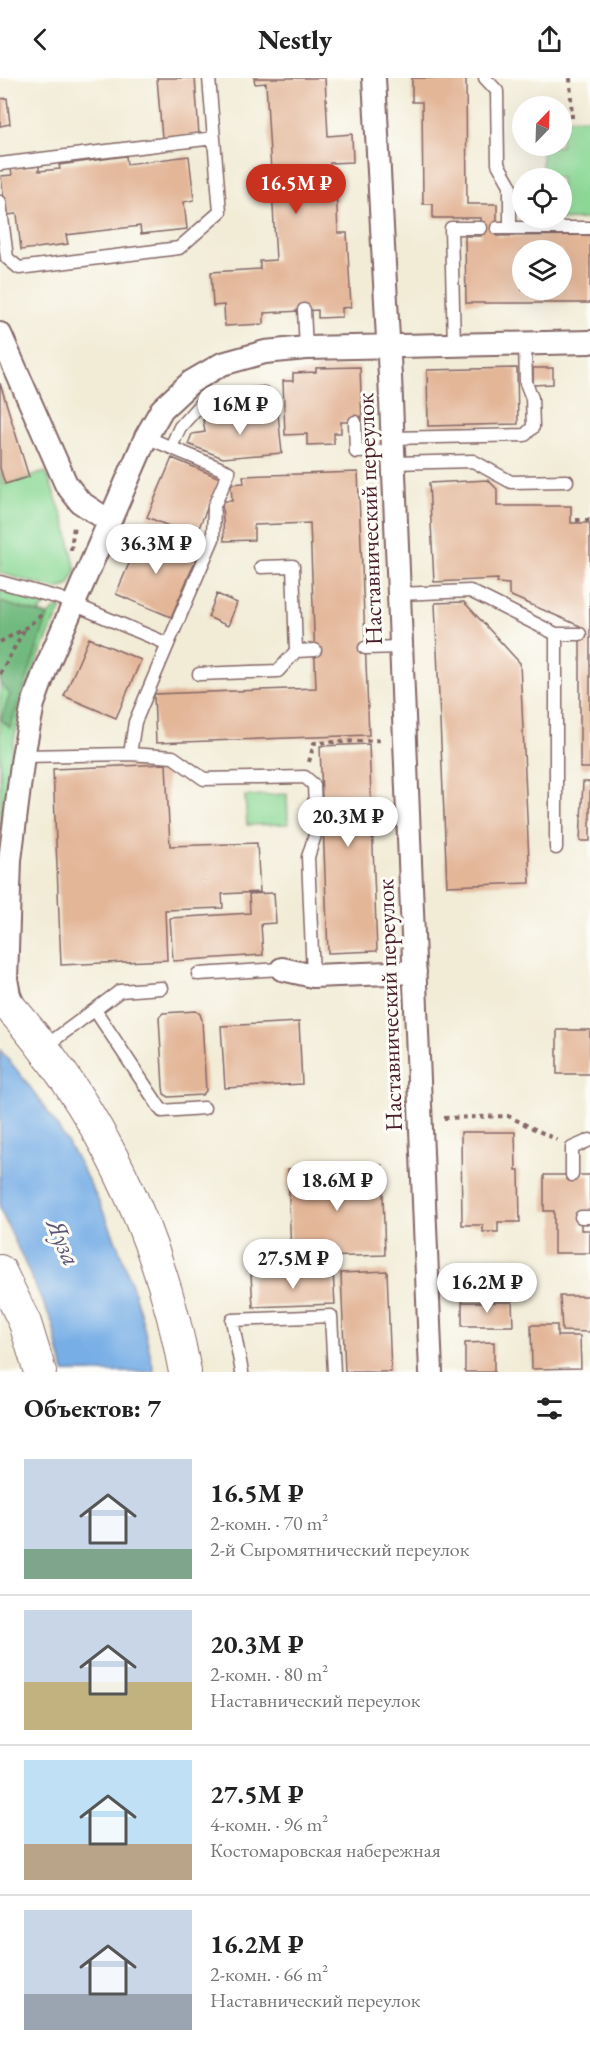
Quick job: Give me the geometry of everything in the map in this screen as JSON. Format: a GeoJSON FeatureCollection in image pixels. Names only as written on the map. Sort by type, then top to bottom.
{"type":"FeatureCollection","features":[{"type":"Feature","properties":{"kind":"main road"},"geometry":{"type":"LineString","coordinates":[[9,1006],[42,1049],[104,1142],[130,1192],[166,1286],[185,1372]]}},
{"type":"Feature","properties":{"kind":"main road"},"geometry":{"type":"LineString","coordinates":[[0,1270],[25,1323],[40,1372]]}},
{"type":"Feature","properties":{"kind":"street","name":"Наставнический переулок"},"geometry":{"type":"LineString","coordinates":[[374,78],[393,451],[431,1372]]}},
{"type":"Feature","properties":{"kind":"street"},"geometry":{"type":"LineString","coordinates":[[0,334],[66,484],[80,502],[109,521]]}},
{"type":"Feature","properties":{"kind":"street"},"geometry":{"type":"LineString","coordinates":[[9,1006],[6,979],[10,860],[22,756],[33,704],[66,601],[109,521],[146,437],[162,409],[191,382],[222,363],[265,352],[306,348],[590,342]]}},
{"type":"Feature","properties":{"kind":"street"},"geometry":{"type":"LineString","coordinates":[[0,917],[10,886]]}},
{"type":"Feature","properties":{"kind":"street"},"geometry":{"type":"LineString","coordinates":[[282,969],[313,976],[415,972]]}},
{"type":"Feature","properties":{"kind":"lane"},"geometry":{"type":"LineString","coordinates":[[0,202],[7,258],[19,268],[179,248],[220,212],[209,78]]}},
{"type":"Feature","properties":{"kind":"lane"},"geometry":{"type":"LineString","coordinates":[[485,78],[497,91],[498,165],[510,185],[510,228]]}},
{"type":"Feature","properties":{"kind":"lane"},"geometry":{"type":"LineString","coordinates":[[0,164],[214,138]]}},
{"type":"Feature","properties":{"kind":"lane"},"geometry":{"type":"LineString","coordinates":[[454,345],[451,228],[481,228]]}},
{"type":"Feature","properties":{"kind":"lane"},"geometry":{"type":"LineString","coordinates":[[497,228],[590,228]]}},
{"type":"Feature","properties":{"kind":"lane"},"geometry":{"type":"LineString","coordinates":[[304,310],[306,348]]}},
{"type":"Feature","properties":{"kind":"lane"},"geometry":{"type":"LineString","coordinates":[[355,422],[356,452],[393,451],[525,435],[533,426],[532,398],[526,382],[525,344]]}},
{"type":"Feature","properties":{"kind":"lane"},"geometry":{"type":"LineString","coordinates":[[171,447],[180,427],[204,400],[264,393]]}},
{"type":"Feature","properties":{"kind":"lane"},"geometry":{"type":"LineString","coordinates":[[130,754],[135,722],[213,539],[214,506],[229,472],[146,437]]}},
{"type":"Feature","properties":{"kind":"lane"},"geometry":{"type":"LineString","coordinates":[[393,451],[473,461],[511,482],[567,481]]}},
{"type":"Feature","properties":{"kind":"lane"},"geometry":{"type":"LineString","coordinates":[[261,567],[293,566],[296,651]]}},
{"type":"Feature","properties":{"kind":"lane"},"geometry":{"type":"LineString","coordinates":[[0,582],[66,601],[168,644]]}},
{"type":"Feature","properties":{"kind":"lane"},"geometry":{"type":"LineString","coordinates":[[399,594],[470,591],[556,634],[580,634]]}},
{"type":"Feature","properties":{"kind":"lane"},"geometry":{"type":"LineString","coordinates":[[556,634],[556,848]]}},
{"type":"Feature","properties":{"kind":"lane"},"geometry":{"type":"LineString","coordinates":[[365,648],[401,647]]}},
{"type":"Feature","properties":{"kind":"lane"},"geometry":{"type":"LineString","coordinates":[[199,674],[278,670],[296,651],[315,650]]}},
{"type":"Feature","properties":{"kind":"lane"},"geometry":{"type":"LineString","coordinates":[[22,756],[130,754],[173,757],[204,779],[305,777],[314,785],[315,832],[308,857],[313,976]]}},
{"type":"Feature","properties":{"kind":"lane"},"geometry":{"type":"LineString","coordinates":[[198,974],[282,969]]}},
{"type":"Feature","properties":{"kind":"lane"},"geometry":{"type":"LineString","coordinates":[[42,1049],[120,991],[161,988]]}},
{"type":"Feature","properties":{"kind":"lane"},"geometry":{"type":"LineString","coordinates":[[95,1010],[162,1111],[204,1107]]}},
{"type":"Feature","properties":{"kind":"lane"},"geometry":{"type":"LineString","coordinates":[[572,1175],[572,1148],[590,1140]]}},
{"type":"Feature","properties":{"kind":"lane"},"geometry":{"type":"LineString","coordinates":[[242,1372],[232,1320],[331,1316],[334,1372]]}},
{"type":"Feature","properties":{"kind":"path"},"geometry":{"type":"LineString","coordinates":[[570,78],[571,96]]}},
{"type":"Feature","properties":{"kind":"path"},"geometry":{"type":"LineString","coordinates":[[576,520],[590,520]]}},
{"type":"Feature","properties":{"kind":"path"},"geometry":{"type":"LineString","coordinates":[[0,642],[66,601]]}},
{"type":"Feature","properties":{"kind":"path"},"geometry":{"type":"LineString","coordinates":[[0,674],[24,629]]}},
{"type":"Feature","properties":{"kind":"path"},"geometry":{"type":"LineString","coordinates":[[305,777],[314,743],[384,740]]}},
{"type":"Feature","properties":{"kind":"path"},"geometry":{"type":"LineString","coordinates":[[444,1118],[508,1116],[572,1148]]}},
{"type":"Feature","properties":{"kind":"green space"},"geometry":{"type":"Polygon","coordinates":[[[590,118],[590,219],[572,219],[572,168],[542,168],[542,156],[572,156],[572,119],[590,118]]]}},
{"type":"Feature","properties":{"kind":"green space"},"geometry":{"type":"Polygon","coordinates":[[[0,468],[5,484],[46,472],[66,525],[76,571],[68,586],[56,589],[0,573],[0,468]]]}},
{"type":"Feature","properties":{"kind":"green space"},"geometry":{"type":"Polygon","coordinates":[[[0,590],[48,603],[38,613],[47,616],[58,607],[62,608],[47,637],[26,693],[13,747],[0,837],[0,590]]]}},
{"type":"Feature","properties":{"kind":"green space"},"geometry":{"type":"Polygon","coordinates":[[[0,602],[48,616],[10,728],[1,719],[10,694],[0,683],[0,602]]]}},
{"type":"Feature","properties":{"kind":"green space"},"geometry":{"type":"Polygon","coordinates":[[[287,794],[288,824],[247,825],[245,796],[287,794]]]}},
{"type":"Feature","properties":{"kind":"water","name":"Яуза"},"geometry":{"type":"Polygon","coordinates":[[[0,1050],[54,1122],[78,1161],[98,1201],[132,1285],[154,1372],[64,1372],[52,1322],[0,1209],[0,1050]]]}},
{"type":"Feature","properties":{"kind":"building"},"geometry":{"type":"Polygon","coordinates":[[[157,78],[195,78],[199,135],[162,138],[157,78]]]}},
{"type":"Feature","properties":{"kind":"building"},"geometry":{"type":"Polygon","coordinates":[[[254,78],[325,78],[328,136],[352,134],[353,162],[330,163],[331,188],[336,188],[338,233],[347,233],[351,307],[342,308],[342,317],[318,318],[318,310],[264,313],[264,324],[225,326],[224,305],[213,306],[211,272],[260,269],[260,261],[276,260],[266,83],[255,84],[254,78]]]}},
{"type":"Feature","properties":{"kind":"building"},"geometry":{"type":"Polygon","coordinates":[[[412,78],[466,78],[467,204],[497,204],[497,236],[590,235],[590,303],[466,303],[465,236],[481,236],[481,218],[433,218],[433,204],[423,204],[422,102],[412,102],[412,78]]]}},
{"type":"Feature","properties":{"kind":"building"},"geometry":{"type":"Polygon","coordinates":[[[7,98],[10,124],[0,126],[0,99],[7,98]]]}},
{"type":"Feature","properties":{"kind":"building"},"geometry":{"type":"Polygon","coordinates":[[[126,156],[127,164],[189,156],[194,200],[184,202],[187,229],[141,234],[140,226],[66,235],[68,244],[21,250],[17,214],[6,215],[1,176],[12,175],[11,169],[39,166],[39,171],[60,169],[59,165],[126,156]]]}},
{"type":"Feature","properties":{"kind":"building"},"geometry":{"type":"Polygon","coordinates":[[[360,367],[362,422],[341,422],[341,433],[334,433],[334,444],[307,445],[307,434],[285,435],[283,381],[293,381],[293,373],[316,372],[316,368],[360,367]]]}},
{"type":"Feature","properties":{"kind":"building"},"geometry":{"type":"Polygon","coordinates":[[[517,368],[518,424],[428,426],[427,370],[517,368]]]}},
{"type":"Feature","properties":{"kind":"building"},"geometry":{"type":"Polygon","coordinates":[[[533,368],[553,368],[553,384],[533,385],[533,368]]]}},
{"type":"Feature","properties":{"kind":"building"},"geometry":{"type":"Polygon","coordinates":[[[0,383],[29,477],[5,484],[0,468],[0,383]]]}},
{"type":"Feature","properties":{"kind":"building"},"geometry":{"type":"Polygon","coordinates":[[[278,413],[282,453],[223,458],[188,444],[192,434],[205,432],[203,420],[278,413]]]}},
{"type":"Feature","properties":{"kind":"building"},"geometry":{"type":"Polygon","coordinates":[[[172,458],[220,478],[195,537],[147,517],[172,458]]]}},
{"type":"Feature","properties":{"kind":"building"},"geometry":{"type":"Polygon","coordinates":[[[358,472],[369,735],[156,743],[154,694],[316,688],[310,523],[254,525],[254,540],[224,541],[222,501],[232,501],[231,484],[244,483],[243,476],[358,472]]]}},
{"type":"Feature","properties":{"kind":"building"},"geometry":{"type":"Polygon","coordinates":[[[488,480],[497,489],[497,506],[571,506],[571,523],[590,523],[590,768],[580,768],[580,626],[509,595],[509,584],[497,583],[498,579],[434,582],[429,483],[488,480]]]}},
{"type":"Feature","properties":{"kind":"building"},"geometry":{"type":"Polygon","coordinates":[[[142,533],[197,557],[171,617],[116,594],[142,533]]]}},
{"type":"Feature","properties":{"kind":"building"},"geometry":{"type":"Polygon","coordinates":[[[217,594],[237,603],[228,626],[208,617],[217,594]]]}},
{"type":"Feature","properties":{"kind":"building"},"geometry":{"type":"Polygon","coordinates":[[[464,602],[520,663],[530,883],[447,886],[435,603],[464,602]]]}},
{"type":"Feature","properties":{"kind":"building"},"geometry":{"type":"Polygon","coordinates":[[[89,638],[141,660],[116,718],[64,696],[89,638]]]}},
{"type":"Feature","properties":{"kind":"building"},"geometry":{"type":"Polygon","coordinates":[[[369,744],[377,951],[328,953],[320,746],[369,744]]]}},
{"type":"Feature","properties":{"kind":"building"},"geometry":{"type":"Polygon","coordinates":[[[166,764],[170,846],[257,843],[260,892],[222,894],[223,908],[165,910],[167,960],[61,965],[53,769],[166,764]]]}},
{"type":"Feature","properties":{"kind":"building"},"geometry":{"type":"Polygon","coordinates":[[[583,782],[590,782],[590,841],[580,841],[583,782]]]}},
{"type":"Feature","properties":{"kind":"building"},"geometry":{"type":"Polygon","coordinates":[[[274,893],[276,923],[261,924],[263,955],[173,961],[170,918],[250,913],[249,894],[274,893]]]}},
{"type":"Feature","properties":{"kind":"building"},"geometry":{"type":"Polygon","coordinates":[[[196,1011],[202,1020],[206,1091],[202,1095],[169,1097],[164,1094],[163,1087],[159,1017],[163,1013],[196,1011]]]}},
{"type":"Feature","properties":{"kind":"building"},"geometry":{"type":"Polygon","coordinates":[[[299,1022],[302,1084],[225,1088],[221,1026],[299,1022]]]}},
{"type":"Feature","properties":{"kind":"building"},"geometry":{"type":"Polygon","coordinates":[[[557,1030],[590,1030],[590,1074],[557,1074],[557,1030]]]}},
{"type":"Feature","properties":{"kind":"building"},"geometry":{"type":"Polygon","coordinates":[[[461,1132],[515,1132],[516,1170],[519,1170],[520,1222],[498,1222],[498,1232],[483,1232],[483,1225],[462,1225],[461,1132]]]}},
{"type":"Feature","properties":{"kind":"building"},"geometry":{"type":"Polygon","coordinates":[[[382,1165],[385,1255],[291,1258],[288,1169],[382,1165]]]}},
{"type":"Feature","properties":{"kind":"building"},"geometry":{"type":"Polygon","coordinates":[[[544,1175],[590,1175],[590,1211],[581,1211],[581,1230],[590,1230],[590,1253],[554,1253],[554,1211],[544,1211],[544,1175]]]}},
{"type":"Feature","properties":{"kind":"building"},"geometry":{"type":"Polygon","coordinates":[[[387,1271],[391,1372],[345,1372],[341,1273],[387,1271]]]}},
{"type":"Feature","properties":{"kind":"building"},"geometry":{"type":"Polygon","coordinates":[[[333,1272],[335,1304],[253,1307],[251,1275],[333,1272]]]}},
{"type":"Feature","properties":{"kind":"building"},"geometry":{"type":"Polygon","coordinates":[[[560,1296],[590,1296],[590,1332],[562,1331],[560,1296]]]}},
{"type":"Feature","properties":{"kind":"building"},"geometry":{"type":"Polygon","coordinates":[[[462,1302],[512,1302],[513,1326],[462,1326],[462,1302]]]}},
{"type":"Feature","properties":{"kind":"building"},"geometry":{"type":"Polygon","coordinates":[[[531,1325],[557,1325],[557,1336],[580,1336],[581,1368],[532,1369],[531,1325]]]}},
{"type":"Feature","properties":{"kind":"building"},"geometry":{"type":"Polygon","coordinates":[[[494,1342],[494,1372],[465,1372],[465,1343],[494,1342]]]}}]}
